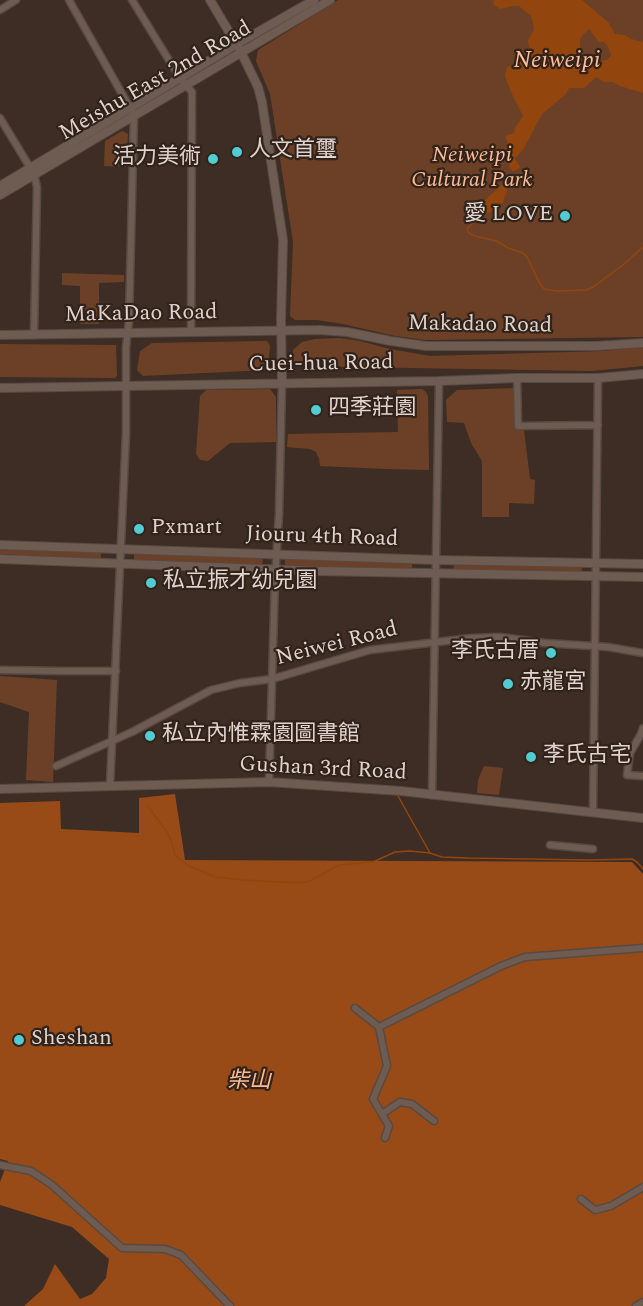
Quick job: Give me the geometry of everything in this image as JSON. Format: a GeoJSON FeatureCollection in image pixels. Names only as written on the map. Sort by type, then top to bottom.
{"type":"FeatureCollection","features":[{"type":"Feature","properties":{"kind":"street"},"geometry":{"type":"LineString","coordinates":[[0,10],[16,0]]}},
{"type":"Feature","properties":{"kind":"street"},"geometry":{"type":"LineString","coordinates":[[69,0],[132,112],[126,438],[111,786]]}},
{"type":"Feature","properties":{"kind":"street"},"geometry":{"type":"LineString","coordinates":[[132,0],[192,92],[191,332]]}},
{"type":"Feature","properties":{"kind":"street"},"geometry":{"type":"LineString","coordinates":[[210,0],[239,48],[258,87],[283,240],[282,384],[269,782]]}},
{"type":"Feature","properties":{"kind":"street","name":"Meishu East 2nd Road"},"geometry":{"type":"LineString","coordinates":[[0,186],[32,171],[132,112],[314,0]]}},
{"type":"Feature","properties":{"kind":"street","name":"Meishu East 2nd Road"},"geometry":{"type":"LineString","coordinates":[[239,48],[330,0]]}},
{"type":"Feature","properties":{"kind":"street"},"geometry":{"type":"LineString","coordinates":[[0,118],[32,171],[38,195],[34,334]]}},
{"type":"Feature","properties":{"kind":"street","name":"Meishu East 2nd Road"},"geometry":{"type":"LineString","coordinates":[[0,195],[32,171]]}},
{"type":"Feature","properties":{"kind":"street","name":"MaKaDao Road"},"geometry":{"type":"LineString","coordinates":[[0,335],[282,331]]}},
{"type":"Feature","properties":{"kind":"street","name":"Makadao Road"},"geometry":{"type":"LineString","coordinates":[[282,331],[347,332],[410,345],[443,347],[643,343]]}},
{"type":"Feature","properties":{"kind":"street","name":"Cuei-hua Road"},"geometry":{"type":"LineString","coordinates":[[0,388],[598,378],[643,374]]}},
{"type":"Feature","properties":{"kind":"street"},"geometry":{"type":"LineString","coordinates":[[517,378],[518,426],[598,425]]}},
{"type":"Feature","properties":{"kind":"street"},"geometry":{"type":"LineString","coordinates":[[593,813],[598,378]]}},
{"type":"Feature","properties":{"kind":"street"},"geometry":{"type":"LineString","coordinates":[[432,795],[439,381]]}},
{"type":"Feature","properties":{"kind":"street","name":"Jiouru 4th Road"},"geometry":{"type":"LineString","coordinates":[[0,544],[436,561],[643,564]]}},
{"type":"Feature","properties":{"kind":"street","name":"Jiouru 4th Road"},"geometry":{"type":"LineString","coordinates":[[0,559],[275,569],[643,577]]}},
{"type":"Feature","properties":{"kind":"street","name":"Neiwei Road"},"geometry":{"type":"LineString","coordinates":[[56,766],[113,741],[212,690],[240,683],[272,679],[370,650],[471,638],[500,637],[643,653]]}},
{"type":"Feature","properties":{"kind":"street"},"geometry":{"type":"LineString","coordinates":[[0,669],[116,670]]}},
{"type":"Feature","properties":{"kind":"street"},"geometry":{"type":"LineString","coordinates":[[643,728],[630,753],[627,775],[643,776]]}},
{"type":"Feature","properties":{"kind":"street","name":"Gushan 3rd Road"},"geometry":{"type":"LineString","coordinates":[[0,789],[269,782],[350,787],[643,818]]}},
{"type":"Feature","properties":{"kind":"street"},"geometry":{"type":"LineString","coordinates":[[550,845],[593,849]]}},
{"type":"Feature","properties":{"kind":"street"},"geometry":{"type":"LineString","coordinates":[[379,1027],[501,966],[525,957],[643,948]]}},
{"type":"Feature","properties":{"kind":"street"},"geometry":{"type":"LineString","coordinates":[[355,1008],[379,1027],[387,1066],[373,1099],[389,1126],[386,1138]]}},
{"type":"Feature","properties":{"kind":"street"},"geometry":{"type":"LineString","coordinates":[[382,1114],[400,1102],[412,1104],[434,1121]]}},
{"type":"Feature","properties":{"kind":"street"},"geometry":{"type":"LineString","coordinates":[[0,1165],[31,1171],[52,1185],[122,1248],[165,1249],[181,1255],[230,1306]]}},
{"type":"Feature","properties":{"kind":"street"},"geometry":{"type":"LineString","coordinates":[[581,1198],[595,1210],[611,1206],[643,1187]]}},
{"type":"Feature","properties":{"kind":"street"},"geometry":{"type":"LineString","coordinates":[[636,1306],[643,1302]]}},
{"type":"Feature","properties":{"kind":"green space","name":"Neiweipi Cultural Park"},"geometry":{"type":"Polygon","coordinates":[[[338,0],[643,0],[643,337],[426,340],[317,320],[295,320],[290,316],[293,242],[270,94],[256,61],[258,50],[338,0]]]}},
{"type":"Feature","properties":{"kind":"green space"},"geometry":{"type":"Polygon","coordinates":[[[122,131],[128,134],[126,167],[104,166],[105,141],[122,131]]]}},
{"type":"Feature","properties":{"kind":"green space"},"geometry":{"type":"Polygon","coordinates":[[[62,273],[124,275],[124,282],[99,283],[99,324],[80,324],[80,286],[62,285],[62,273]]]}},
{"type":"Feature","properties":{"kind":"green space"},"geometry":{"type":"Polygon","coordinates":[[[340,338],[430,356],[603,351],[643,347],[643,366],[592,371],[295,366],[293,350],[302,342],[340,338]]]}},
{"type":"Feature","properties":{"kind":"green space"},"geometry":{"type":"Polygon","coordinates":[[[267,341],[270,346],[268,369],[266,370],[143,376],[137,370],[140,351],[152,343],[267,341]]]}},
{"type":"Feature","properties":{"kind":"green space"},"geometry":{"type":"Polygon","coordinates":[[[0,344],[116,345],[117,376],[115,378],[0,377],[0,344]]]}},
{"type":"Feature","properties":{"kind":"green space"},"geometry":{"type":"Polygon","coordinates":[[[515,388],[516,430],[524,430],[530,479],[535,480],[534,504],[509,503],[509,517],[482,517],[482,461],[471,443],[464,423],[447,422],[446,400],[457,390],[515,388]]]}},
{"type":"Feature","properties":{"kind":"green space"},"geometry":{"type":"Polygon","coordinates":[[[270,389],[276,397],[276,442],[230,443],[208,461],[200,460],[196,454],[200,396],[206,390],[270,389]]]}},
{"type":"Feature","properties":{"kind":"green space"},"geometry":{"type":"Polygon","coordinates":[[[422,389],[428,396],[429,470],[320,466],[316,452],[310,449],[287,447],[288,434],[398,432],[397,390],[422,389]]]}},
{"type":"Feature","properties":{"kind":"green space"},"geometry":{"type":"Polygon","coordinates":[[[0,547],[101,552],[101,559],[0,554],[0,547]]]}},
{"type":"Feature","properties":{"kind":"green space"},"geometry":{"type":"Polygon","coordinates":[[[134,553],[263,558],[262,566],[134,560],[134,553]]]}},
{"type":"Feature","properties":{"kind":"green space"},"geometry":{"type":"Polygon","coordinates":[[[285,558],[412,562],[412,570],[285,566],[285,558]]]}},
{"type":"Feature","properties":{"kind":"green space"},"geometry":{"type":"Polygon","coordinates":[[[454,565],[582,567],[582,573],[453,571],[454,565]]]}},
{"type":"Feature","properties":{"kind":"green space"},"geometry":{"type":"Polygon","coordinates":[[[0,676],[57,680],[53,782],[26,780],[29,712],[0,702],[0,676]]]}},
{"type":"Feature","properties":{"kind":"green space"},"geometry":{"type":"Polygon","coordinates":[[[484,766],[503,768],[499,795],[477,793],[478,780],[484,766]]]}},
{"type":"Feature","properties":{"kind":"green space","name":"柴山"},"geometry":{"type":"Polygon","coordinates":[[[175,794],[185,860],[632,862],[643,874],[643,1306],[24,1306],[43,1289],[55,1264],[80,1299],[92,1294],[106,1278],[109,1259],[72,1227],[0,1205],[0,1182],[8,1161],[0,1159],[0,803],[60,801],[61,829],[139,833],[139,798],[175,794]]]}},
{"type":"Feature","properties":{"kind":"water","name":"Neiweipi"},"geometry":{"type":"Polygon","coordinates":[[[494,0],[582,0],[609,23],[615,34],[643,42],[643,93],[613,82],[604,82],[596,77],[584,88],[569,88],[566,94],[542,114],[524,148],[515,159],[520,167],[513,172],[506,161],[504,151],[508,143],[505,136],[514,133],[523,116],[505,76],[507,67],[522,61],[530,52],[528,40],[534,30],[531,16],[519,6],[500,9],[493,4],[494,0]],[[589,29],[580,38],[584,56],[596,69],[600,68],[602,61],[607,60],[611,55],[604,42],[599,42],[589,29]]]}},
{"type":"Feature","properties":{"kind":"water"},"geometry":{"type":"Polygon","coordinates":[[[503,184],[508,188],[503,202],[489,213],[477,216],[474,212],[476,208],[503,184]]]}},
{"type":"Feature","properties":{"kind":"waterway"},"geometry":{"type":"LineString","coordinates":[[477,216],[467,229],[468,232],[497,241],[523,253],[544,289],[586,290],[623,265],[643,247]]}},
{"type":"Feature","properties":{"kind":"waterway"},"geometry":{"type":"LineString","coordinates":[[398,796],[430,853]]}},
{"type":"Feature","properties":{"kind":"waterway"},"geometry":{"type":"LineString","coordinates":[[147,805],[167,832],[175,855],[189,866],[215,877],[299,883],[310,881],[339,865],[373,862],[395,852],[410,851],[442,857],[467,858],[632,859],[643,869]]}},
{"type":"Feature","properties":{"kind":"place","name":"人文首璽"},"geometry":{"type":"Point","coordinates":[237,152]}},
{"type":"Feature","properties":{"kind":"place","name":"活力美術"},"geometry":{"type":"Point","coordinates":[213,159]}},
{"type":"Feature","properties":{"kind":"place","name":"愛 LOVE"},"geometry":{"type":"Point","coordinates":[565,216]}},
{"type":"Feature","properties":{"kind":"place","name":"四季莊園"},"geometry":{"type":"Point","coordinates":[316,410]}},
{"type":"Feature","properties":{"kind":"place","name":"Pxmart"},"geometry":{"type":"Point","coordinates":[139,529]}},
{"type":"Feature","properties":{"kind":"place","name":"私立振才幼兒園"},"geometry":{"type":"Point","coordinates":[151,583]}},
{"type":"Feature","properties":{"kind":"place","name":"李氏古厝"},"geometry":{"type":"Point","coordinates":[551,653]}},
{"type":"Feature","properties":{"kind":"place","name":"赤龍宮"},"geometry":{"type":"Point","coordinates":[508,684]}},
{"type":"Feature","properties":{"kind":"place","name":"私立內惟霖園圖書館"},"geometry":{"type":"Point","coordinates":[150,736]}},
{"type":"Feature","properties":{"kind":"place","name":"李氏古宅"},"geometry":{"type":"Point","coordinates":[531,757]}},
{"type":"Feature","properties":{"kind":"place","name":"Sheshan"},"geometry":{"type":"Point","coordinates":[19,1040]}}]}
